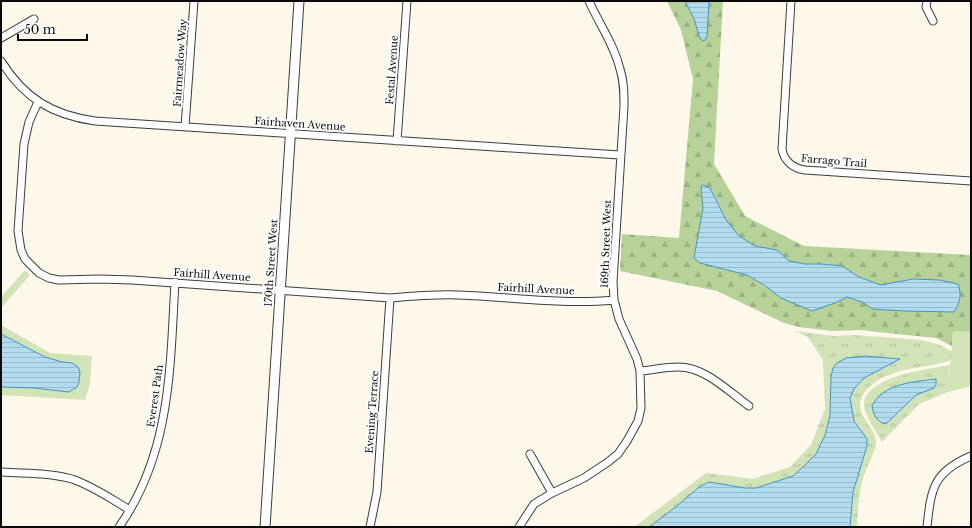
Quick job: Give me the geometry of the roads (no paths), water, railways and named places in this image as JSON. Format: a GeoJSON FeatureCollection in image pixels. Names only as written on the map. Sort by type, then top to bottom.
{"type":"FeatureCollection","features":[{"type":"Feature","properties":{"kind":"street","name":"Fairmeadow Way"},"geometry":{"type":"LineString","coordinates":[[185,127],[194,1]]}},
{"type":"Feature","properties":{"kind":"street","name":"170th Street West"},"geometry":{"type":"LineString","coordinates":[[265,527],[299,1]]}},
{"type":"Feature","properties":{"kind":"street","name":"Festal Avenue"},"geometry":{"type":"LineString","coordinates":[[397,141],[406,1]]}},
{"type":"Feature","properties":{"kind":"street","name":"169th Street West"},"geometry":{"type":"LineString","coordinates":[[519,527],[534,504],[552,493],[584,478],[618,454],[628,442],[638,421],[642,408],[640,371],[637,359],[619,320],[614,300],[613,273],[624,88],[621,69],[608,36],[589,1]]}},
{"type":"Feature","properties":{"kind":"street","name":"Farrago Trail"},"geometry":{"type":"LineString","coordinates":[[791,1],[782,149],[788,162],[796,168],[805,170],[971,181]]}},
{"type":"Feature","properties":{"kind":"street"},"geometry":{"type":"LineString","coordinates":[[927,1],[926,7],[933,21]]}},
{"type":"Feature","properties":{"kind":"street"},"geometry":{"type":"LineString","coordinates":[[1,38],[34,19]]}},
{"type":"Feature","properties":{"kind":"street","name":"Fairhaven Avenue"},"geometry":{"type":"LineString","coordinates":[[1,61],[16,82],[26,93],[38,102],[79,119],[620,155]]}},
{"type":"Feature","properties":{"kind":"street","name":"Fairhill Avenue"},"geometry":{"type":"LineString","coordinates":[[38,102],[28,122],[24,144],[18,231],[21,250],[25,259],[39,273],[49,278],[59,280],[100,279],[175,282],[390,298],[429,294],[591,302],[614,300]]}},
{"type":"Feature","properties":{"kind":"street","name":"Everest Path"},"geometry":{"type":"LineString","coordinates":[[119,527],[130,510],[151,466],[165,416],[169,380],[175,282]]}},
{"type":"Feature","properties":{"kind":"street","name":"Evening Terrace"},"geometry":{"type":"LineString","coordinates":[[370,527],[377,492],[390,298]]}},
{"type":"Feature","properties":{"kind":"street"},"geometry":{"type":"LineString","coordinates":[[640,371],[678,367],[692,369],[708,376],[749,406]]}},
{"type":"Feature","properties":{"kind":"street"},"geometry":{"type":"LineString","coordinates":[[530,454],[552,493]]}},
{"type":"Feature","properties":{"kind":"street"},"geometry":{"type":"LineString","coordinates":[[926,527],[931,496],[937,481],[949,468],[971,456]]}},
{"type":"Feature","properties":{"kind":"street"},"geometry":{"type":"LineString","coordinates":[[1,472],[50,475],[72,479],[94,489],[130,510]]}},
{"type":"Feature","properties":{"kind":"water"},"geometry":{"type":"Polygon","coordinates":[[[685,1],[709,1],[707,37],[704,41],[700,39],[694,19],[685,1]]]}},
{"type":"Feature","properties":{"kind":"water"},"geometry":{"type":"Polygon","coordinates":[[[703,185],[710,188],[726,220],[739,236],[755,246],[777,250],[789,261],[805,264],[842,266],[859,277],[881,285],[913,279],[939,280],[958,284],[960,298],[958,305],[954,312],[873,309],[862,302],[847,297],[812,311],[781,298],[764,285],[747,275],[700,263],[694,258],[703,208],[701,187],[703,185]]]}},
{"type":"Feature","properties":{"kind":"water"},"geometry":{"type":"Polygon","coordinates":[[[1,334],[45,357],[72,363],[78,367],[80,372],[77,387],[69,392],[34,388],[1,387],[1,334]]]}},
{"type":"Feature","properties":{"kind":"water"},"geometry":{"type":"Polygon","coordinates":[[[865,356],[900,359],[864,378],[854,389],[850,398],[854,421],[867,439],[867,446],[853,492],[850,527],[649,527],[699,487],[709,482],[745,488],[756,488],[793,476],[816,454],[825,435],[830,415],[831,377],[833,368],[837,363],[846,358],[865,356]]]}},
{"type":"Feature","properties":{"kind":"water"},"geometry":{"type":"Polygon","coordinates":[[[936,379],[936,385],[934,388],[916,395],[886,424],[880,422],[876,418],[872,406],[877,398],[884,392],[900,385],[936,379]]]}}]}
